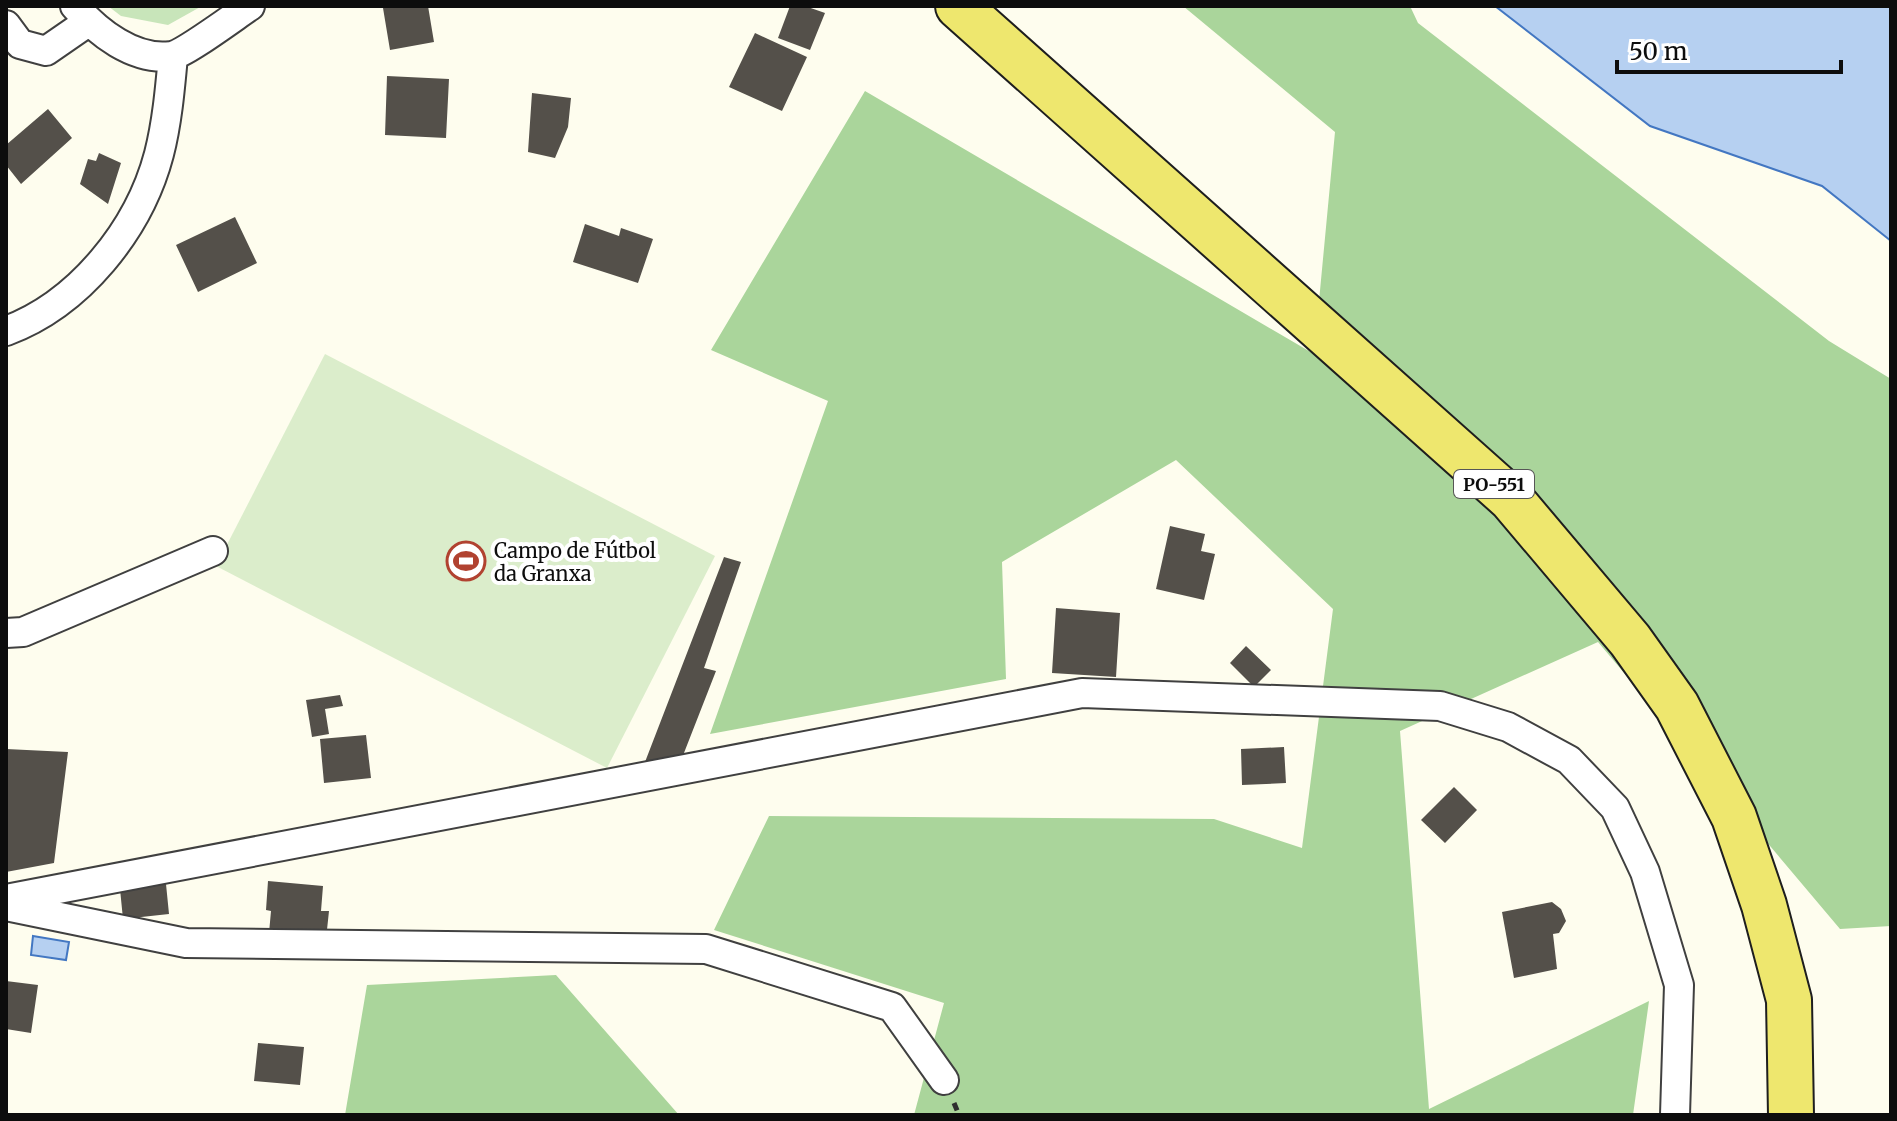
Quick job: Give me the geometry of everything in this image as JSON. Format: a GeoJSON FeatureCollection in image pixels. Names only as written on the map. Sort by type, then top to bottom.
{"type":"FeatureCollection","features":[{"type":"Feature","properties":{"kind":"main road","name":"PO-551"},"geometry":{"type":"LineString","coordinates":[[958,6],[1511,499],[1630,640],[1677,706],[1734,817],[1764,905],[1789,1000],[1791,1115]]}},
{"type":"Feature","properties":{"kind":"street"},"geometry":{"type":"LineString","coordinates":[[6,25],[20,44],[46,51],[82,14],[120,45],[146,54],[173,56],[250,6]]}},
{"type":"Feature","properties":{"kind":"street"},"geometry":{"type":"LineString","coordinates":[[6,331],[70,296],[102,261],[133,214],[158,156],[173,56]]}},
{"type":"Feature","properties":{"kind":"street"},"geometry":{"type":"LineString","coordinates":[[6,633],[23,632],[213,551]]}},
{"type":"Feature","properties":{"kind":"street"},"geometry":{"type":"LineString","coordinates":[[6,899],[1082,693],[1440,706],[1508,727],[1569,760],[1615,808],[1645,872],[1679,985],[1675,1115]]}},
{"type":"Feature","properties":{"kind":"street"},"geometry":{"type":"LineString","coordinates":[[6,906],[186,943],[706,949],[892,1007],[944,1080]]}},
{"type":"Feature","properties":{"kind":"green space"},"geometry":{"type":"Polygon","coordinates":[[[108,6],[202,6],[168,25],[121,16],[108,6]]]}},
{"type":"Feature","properties":{"kind":"green space"},"geometry":{"type":"Polygon","coordinates":[[[1183,6],[1410,6],[1418,23],[1829,341],[1891,379],[1891,926],[1840,929],[1598,642],[1400,731],[1429,1109],[1649,1001],[1633,1115],[914,1115],[944,1003],[714,930],[769,816],[1214,819],[1302,848],[1333,609],[1176,460],[1002,562],[1006,679],[710,734],[828,401],[711,350],[865,91],[1314,354],[1335,132],[1183,6]]]}},
{"type":"Feature","properties":{"kind":"green space","name":"Campo de Fútbol da Granxa"},"geometry":{"type":"Polygon","coordinates":[[[325,354],[715,556],[607,768],[216,566],[325,354]]]}},
{"type":"Feature","properties":{"kind":"green space"},"geometry":{"type":"Polygon","coordinates":[[[556,975],[679,1115],[345,1115],[367,985],[556,975]]]}},
{"type":"Feature","properties":{"kind":"water"},"geometry":{"type":"Polygon","coordinates":[[[1495,6],[1891,6],[1891,241],[1822,186],[1650,126],[1495,6]]]}},
{"type":"Feature","properties":{"kind":"water"},"geometry":{"type":"Polygon","coordinates":[[[33,936],[69,942],[66,960],[31,955],[33,936]]]}},
{"type":"Feature","properties":{"kind":"building"},"geometry":{"type":"Polygon","coordinates":[[[428,6],[434,42],[390,50],[383,8],[428,6]]]}},
{"type":"Feature","properties":{"kind":"building"},"geometry":{"type":"Polygon","coordinates":[[[790,6],[805,6],[825,13],[810,50],[778,38],[790,6]]]}},
{"type":"Feature","properties":{"kind":"building"},"geometry":{"type":"Polygon","coordinates":[[[755,33],[807,57],[782,111],[729,87],[755,33]]]}},
{"type":"Feature","properties":{"kind":"building"},"geometry":{"type":"Polygon","coordinates":[[[387,76],[449,79],[446,138],[385,135],[387,76]]]}},
{"type":"Feature","properties":{"kind":"building"},"geometry":{"type":"Polygon","coordinates":[[[532,93],[571,98],[568,127],[555,158],[528,152],[532,93]]]}},
{"type":"Feature","properties":{"kind":"building"},"geometry":{"type":"Polygon","coordinates":[[[48,109],[72,138],[21,184],[6,165],[6,145],[48,109]]]}},
{"type":"Feature","properties":{"kind":"building"},"geometry":{"type":"Polygon","coordinates":[[[99,153],[121,163],[108,204],[80,184],[88,159],[96,161],[99,153]]]}},
{"type":"Feature","properties":{"kind":"building"},"geometry":{"type":"Polygon","coordinates":[[[235,217],[257,263],[198,292],[176,245],[235,217]]]}},
{"type":"Feature","properties":{"kind":"building"},"geometry":{"type":"Polygon","coordinates":[[[585,224],[619,236],[621,228],[653,239],[638,283],[573,262],[585,224]]]}},
{"type":"Feature","properties":{"kind":"building"},"geometry":{"type":"Polygon","coordinates":[[[1170,526],[1205,534],[1201,551],[1215,554],[1204,600],[1156,589],[1170,526]]]}},
{"type":"Feature","properties":{"kind":"building"},"geometry":{"type":"Polygon","coordinates":[[[724,557],[741,562],[704,668],[716,671],[682,758],[645,762],[724,557]]]}},
{"type":"Feature","properties":{"kind":"building"},"geometry":{"type":"Polygon","coordinates":[[[1056,608],[1120,613],[1116,677],[1052,673],[1056,608]]]}},
{"type":"Feature","properties":{"kind":"building"},"geometry":{"type":"Polygon","coordinates":[[[1246,646],[1271,670],[1254,687],[1230,663],[1246,646]]]}},
{"type":"Feature","properties":{"kind":"building"},"geometry":{"type":"Polygon","coordinates":[[[340,695],[343,706],[325,709],[329,734],[312,737],[306,700],[340,695]]]}},
{"type":"Feature","properties":{"kind":"building"},"geometry":{"type":"Polygon","coordinates":[[[366,735],[371,778],[324,783],[320,739],[366,735]]]}},
{"type":"Feature","properties":{"kind":"building"},"geometry":{"type":"Polygon","coordinates":[[[1284,747],[1286,783],[1242,785],[1241,749],[1284,747]]]}},
{"type":"Feature","properties":{"kind":"building"},"geometry":{"type":"Polygon","coordinates":[[[6,749],[68,752],[54,863],[6,872],[6,749]]]}},
{"type":"Feature","properties":{"kind":"building"},"geometry":{"type":"Polygon","coordinates":[[[1454,787],[1477,810],[1445,843],[1421,820],[1454,787]]]}},
{"type":"Feature","properties":{"kind":"building"},"geometry":{"type":"Polygon","coordinates":[[[268,881],[323,886],[321,911],[329,911],[326,939],[269,933],[271,911],[266,910],[268,881]]]}},
{"type":"Feature","properties":{"kind":"building"},"geometry":{"type":"Polygon","coordinates":[[[166,884],[169,914],[123,919],[120,889],[166,884]]]}},
{"type":"Feature","properties":{"kind":"building"},"geometry":{"type":"Polygon","coordinates":[[[1552,902],[1561,909],[1566,921],[1559,933],[1553,934],[1557,969],[1514,978],[1502,912],[1552,902]]]}},
{"type":"Feature","properties":{"kind":"building"},"geometry":{"type":"Polygon","coordinates":[[[6,981],[38,985],[31,1033],[6,1029],[6,981]]]}},
{"type":"Feature","properties":{"kind":"building"},"geometry":{"type":"Polygon","coordinates":[[[258,1043],[304,1047],[300,1085],[254,1081],[258,1043]]]}},
{"type":"Feature","properties":{"kind":"place","name":"Campo de Fútbol da Granxa"},"geometry":{"type":"Point","coordinates":[466,561]}}]}
